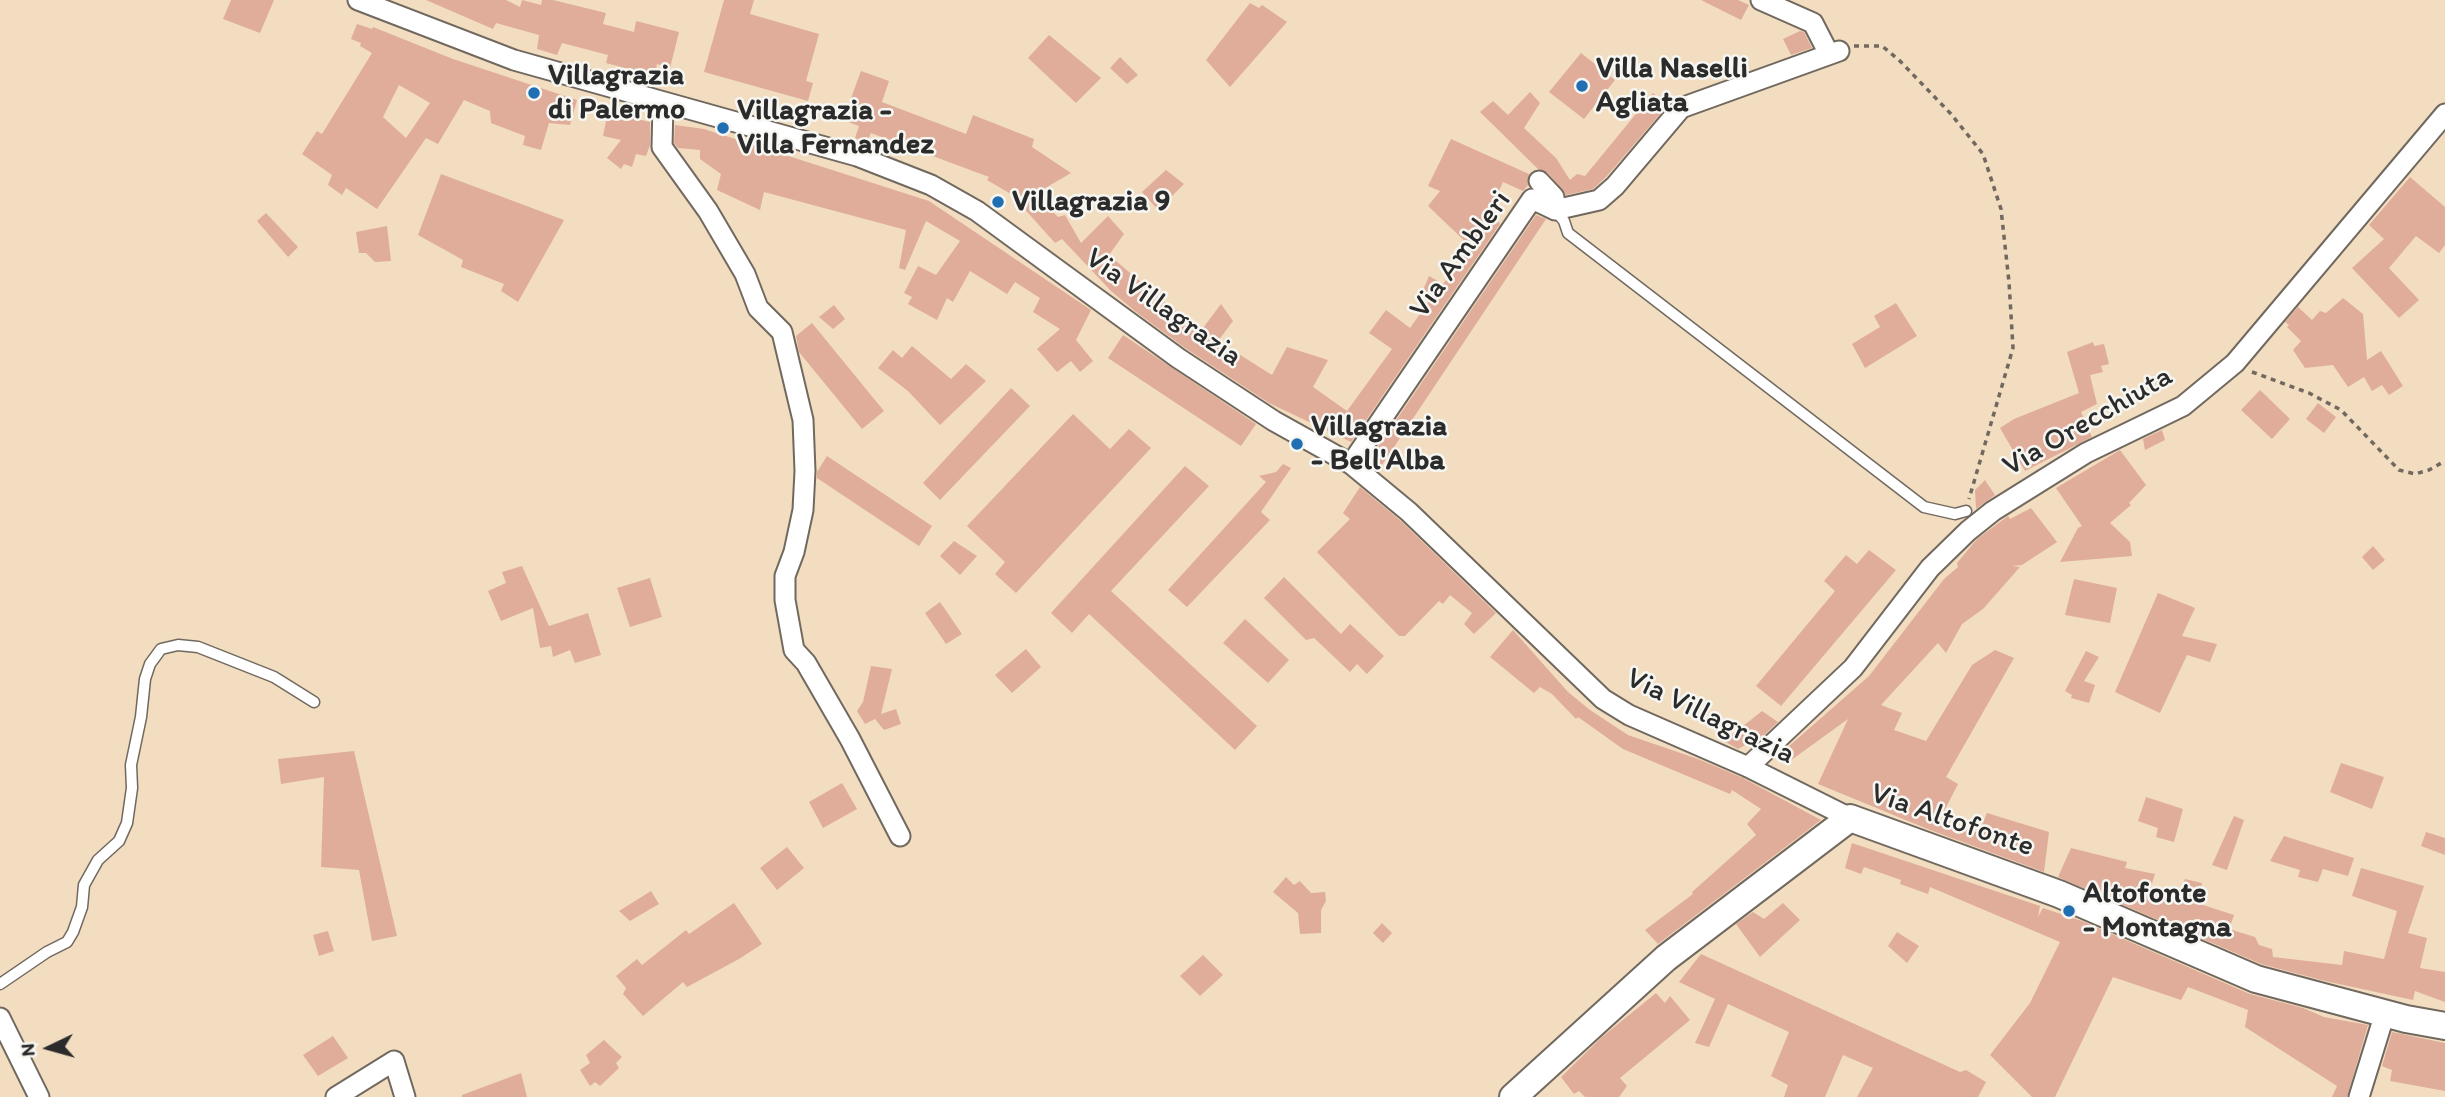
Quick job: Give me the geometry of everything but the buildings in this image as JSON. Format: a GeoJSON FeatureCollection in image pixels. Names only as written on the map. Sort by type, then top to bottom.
{"type":"FeatureCollection","features":[{"type":"Feature","properties":{"kind":"main road","name":"Via Altofonte"},"geometry":{"type":"LineString","coordinates":[[1513,1097],[1666,958],[1850,818],[2059,894],[2256,979],[2445,1026]]}},
{"type":"Feature","properties":{"kind":"street","name":"Via Villagrazia"},"geometry":{"type":"LineString","coordinates":[[358,0],[514,60],[857,156],[932,185],[977,211],[1188,365],[1274,421],[1351,464],[1409,512],[1603,699],[1629,715],[1748,767],[1850,818]]}},
{"type":"Feature","properties":{"kind":"street"},"geometry":{"type":"LineString","coordinates":[[1761,0],[1813,23],[1834,53]]}},
{"type":"Feature","properties":{"kind":"street","name":"Via Ambleri"},"geometry":{"type":"LineString","coordinates":[[1351,464],[1532,199],[1555,210],[1600,200],[1681,108],[1834,53]]}},
{"type":"Feature","properties":{"kind":"street"},"geometry":{"type":"LineString","coordinates":[[663,103],[662,147],[708,211],[745,274],[758,308],[782,332],[788,357],[803,420],[805,471],[803,510],[794,552],[785,576],[785,600],[794,650],[806,663],[850,739],[900,836]]}},
{"type":"Feature","properties":{"kind":"street","name":"Via Orecchiuta"},"geometry":{"type":"LineString","coordinates":[[1748,767],[1853,668],[1930,568],[1968,531],[1993,511],[2086,453],[2183,406],[2235,363],[2445,114]]}},
{"type":"Feature","properties":{"kind":"street"},"geometry":{"type":"LineString","coordinates":[[1539,181],[1554,197],[1555,210]]}},
{"type":"Feature","properties":{"kind":"street"},"geometry":{"type":"LineString","coordinates":[[2359,1097],[2385,1013]]}},
{"type":"Feature","properties":{"kind":"street"},"geometry":{"type":"LineString","coordinates":[[0,1018],[39,1097]]}},
{"type":"Feature","properties":{"kind":"street"},"geometry":{"type":"LineString","coordinates":[[336,1097],[394,1061],[405,1097]]}},
{"type":"Feature","properties":{"kind":"lane"},"geometry":{"type":"LineString","coordinates":[[1555,210],[1569,233],[1924,507],[1955,514],[1966,511]]}},
{"type":"Feature","properties":{"kind":"lane"},"geometry":{"type":"LineString","coordinates":[[0,984],[66,942],[73,932],[82,907],[83,885],[98,860],[119,841],[127,823],[132,788],[131,765],[141,717],[145,679],[150,664],[161,649],[178,645],[198,647],[274,677],[314,702]]}},
{"type":"Feature","properties":{"kind":"path"},"geometry":{"type":"LineString","coordinates":[[1834,53],[1858,45],[1882,46],[1899,60],[1951,114],[1983,154],[2001,209],[2013,348],[1966,511]]}},
{"type":"Feature","properties":{"kind":"path"},"geometry":{"type":"LineString","coordinates":[[2235,363],[2263,378],[2309,393],[2341,410],[2399,470],[2415,474],[2445,461]]}},
{"type":"Feature","properties":{"kind":"place","name":"Villa Naselli Agliata"},"geometry":{"type":"Point","coordinates":[1582,86]}},
{"type":"Feature","properties":{"kind":"place","name":"Villagrazia di Palermo"},"geometry":{"type":"Point","coordinates":[534,93]}},
{"type":"Feature","properties":{"kind":"place","name":"Villagrazia - Villa Fernandez"},"geometry":{"type":"Point","coordinates":[723,128]}},
{"type":"Feature","properties":{"kind":"place","name":"Villagrazia 9"},"geometry":{"type":"Point","coordinates":[998,202]}},
{"type":"Feature","properties":{"kind":"place","name":"Villagrazia - Bell'Alba"},"geometry":{"type":"Point","coordinates":[1297,444]}},
{"type":"Feature","properties":{"kind":"place","name":"Altofonte - Montagna"},"geometry":{"type":"Point","coordinates":[2069,911]}}]}
